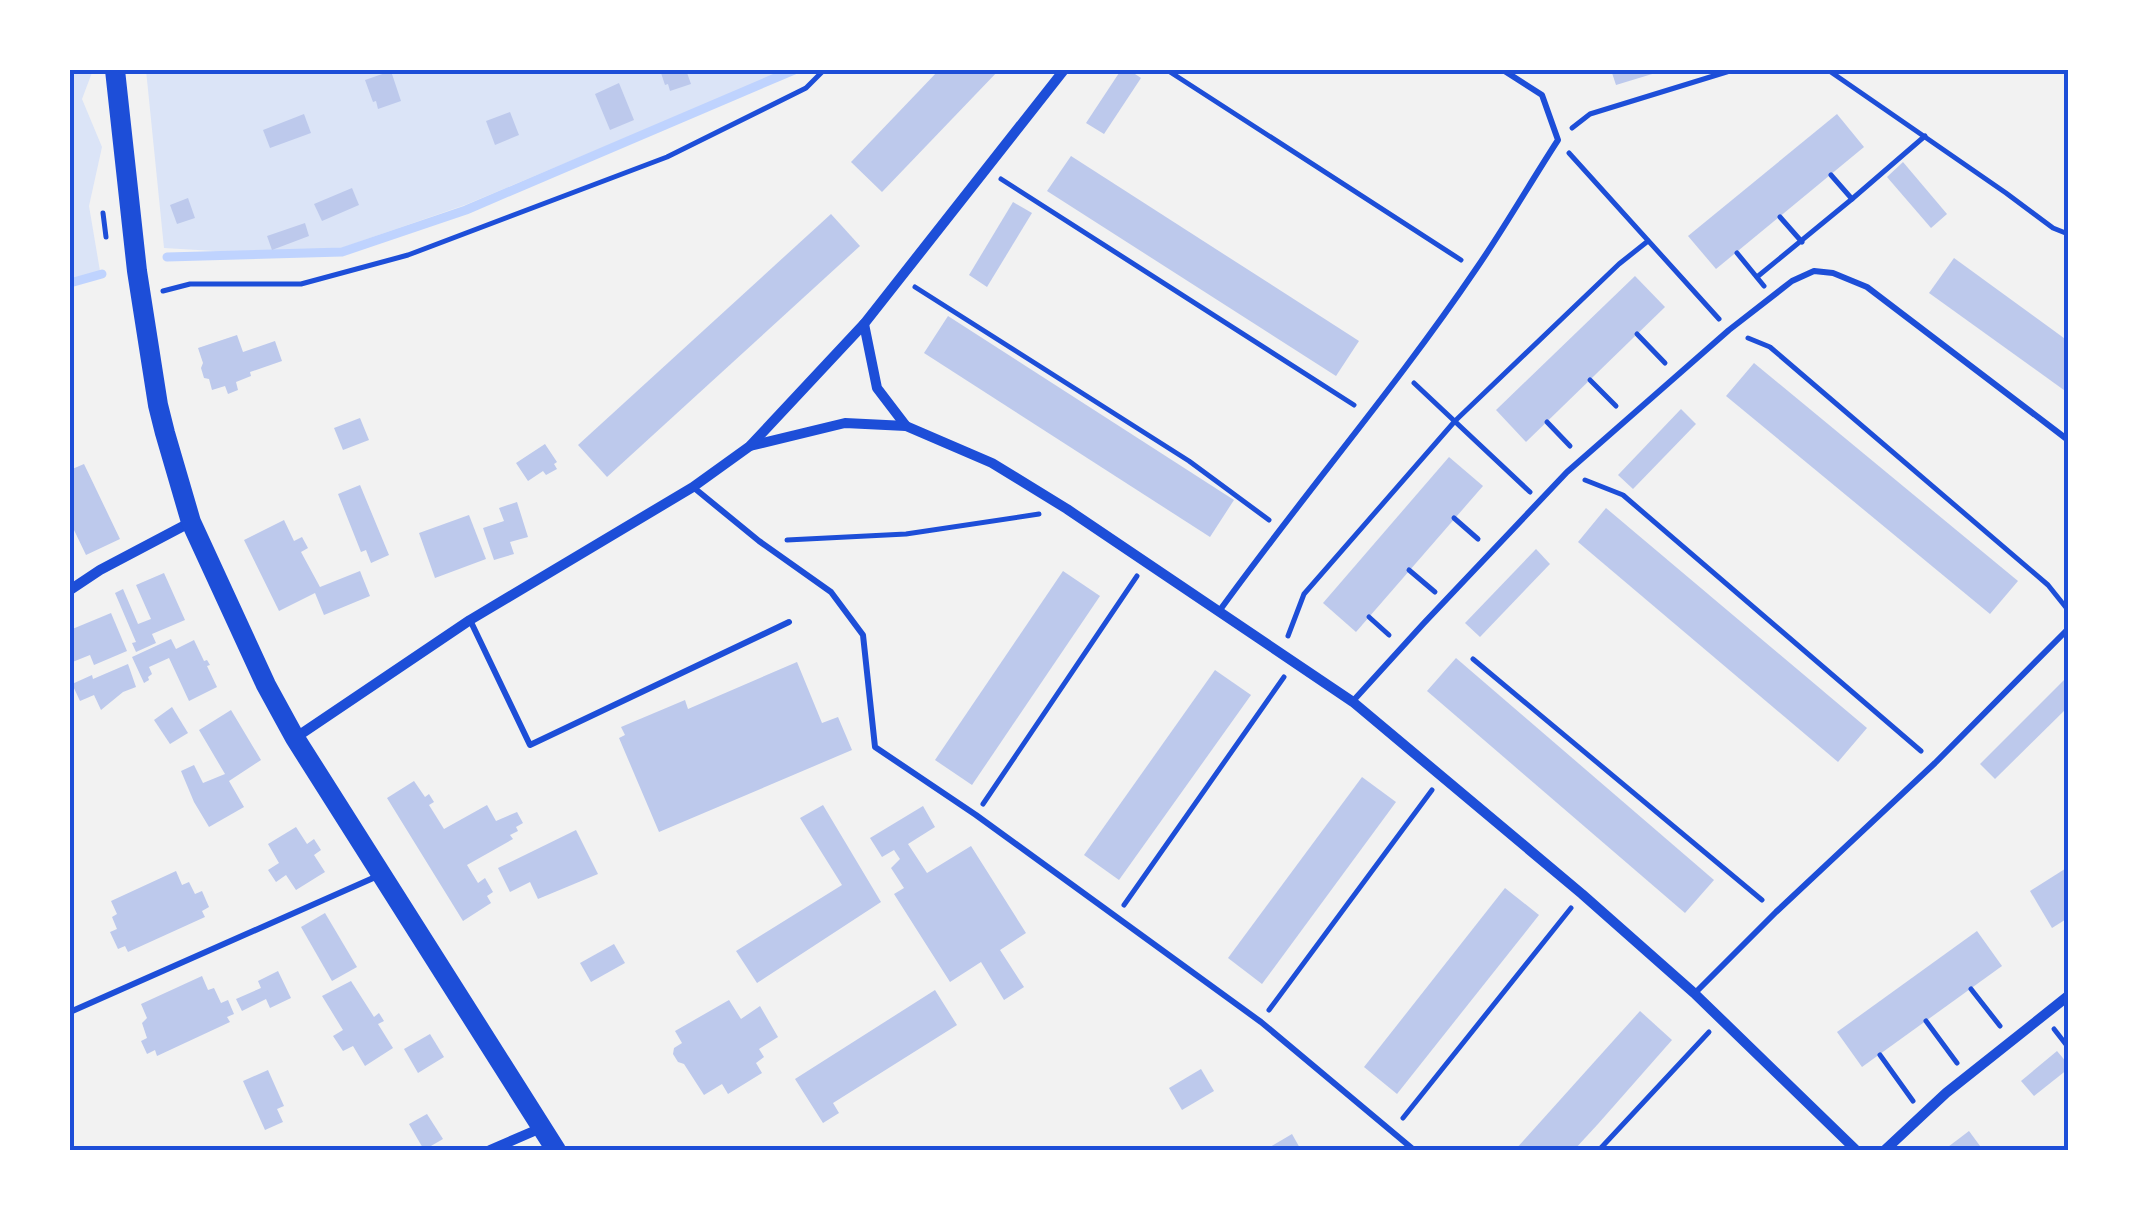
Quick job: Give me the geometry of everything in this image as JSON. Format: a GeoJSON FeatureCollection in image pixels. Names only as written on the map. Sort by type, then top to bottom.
{"type":"FeatureCollection","features":[{"type":"Feature","properties":{"kind":"main road"},"geometry":{"type":"LineString","coordinates":[[115,70],[140,297],[158,405],[191,522],[295,738],[556,1150]]}},
{"type":"Feature","properties":{"kind":"street"},"geometry":{"type":"LineString","coordinates":[[295,738],[470,620],[693,488],[750,446],[864,324],[1064,70]]}},
{"type":"Feature","properties":{"kind":"street"},"geometry":{"type":"LineString","coordinates":[[864,324],[876,388],[906,426]]}},
{"type":"Feature","properties":{"kind":"street"},"geometry":{"type":"LineString","coordinates":[[750,446],[845,422],[906,426],[992,463],[1067,509],[1352,702],[1582,894],[1722,1019],[1856,1150]]}},
{"type":"Feature","properties":{"kind":"street"},"geometry":{"type":"LineString","coordinates":[[70,590],[191,522]]}},
{"type":"Feature","properties":{"kind":"street"},"geometry":{"type":"LineString","coordinates":[[1885,1150],[1966,1076],[2068,996]]}},
{"type":"Feature","properties":{"kind":"street"},"geometry":{"type":"LineString","coordinates":[[490,1150],[542,1127]]}},
{"type":"Feature","properties":{"kind":"lane"},"geometry":{"type":"LineString","coordinates":[[1220,610],[1476,270],[1558,140],[1542,95],[1503,70]]}},
{"type":"Feature","properties":{"kind":"lane"},"geometry":{"type":"LineString","coordinates":[[1352,702],[1568,472],[1729,330],[1792,281],[1814,271],[1834,272],[1867,287],[2068,440]]}},
{"type":"Feature","properties":{"kind":"lane"},"geometry":{"type":"LineString","coordinates":[[693,488],[831,592],[863,635],[875,747],[976,815],[1261,1022],[1414,1150]]}},
{"type":"Feature","properties":{"kind":"lane"},"geometry":{"type":"LineString","coordinates":[[470,620],[530,746],[789,622]]}},
{"type":"Feature","properties":{"kind":"lane"},"geometry":{"type":"LineString","coordinates":[[1694,994],[1935,763],[2068,628]]}},
{"type":"Feature","properties":{"kind":"lane"},"geometry":{"type":"LineString","coordinates":[[70,1012],[382,874]]}},
{"type":"Feature","properties":{"kind":"path"},"geometry":{"type":"LineString","coordinates":[[140,297],[190,284],[300,284],[408,256],[668,157],[806,88],[824,70]]}},
{"type":"Feature","properties":{"kind":"path"},"geometry":{"type":"LineString","coordinates":[[1167,70],[1476,270]]}},
{"type":"Feature","properties":{"kind":"path"},"geometry":{"type":"LineString","coordinates":[[1733,70],[1590,114],[1558,140],[1729,330],[1770,347],[2048,584],[2068,610]]}},
{"type":"Feature","properties":{"kind":"path"},"geometry":{"type":"LineString","coordinates":[[1828,70],[2052,228],[2068,234]]}},
{"type":"Feature","properties":{"kind":"path"},"geometry":{"type":"LineString","coordinates":[[1758,277],[1925,136]]}},
{"type":"Feature","properties":{"kind":"path"},"geometry":{"type":"LineString","coordinates":[[985,168],[1369,415]]}},
{"type":"Feature","properties":{"kind":"path"},"geometry":{"type":"LineString","coordinates":[[1832,175],[1852,199]]}},
{"type":"Feature","properties":{"kind":"path"},"geometry":{"type":"LineString","coordinates":[[1780,216],[1802,242]]}},
{"type":"Feature","properties":{"kind":"path"},"geometry":{"type":"LineString","coordinates":[[1281,653],[1304,594],[1455,421],[1648,241]]}},
{"type":"Feature","properties":{"kind":"path"},"geometry":{"type":"LineString","coordinates":[[1737,253],[1772,296]]}},
{"type":"Feature","properties":{"kind":"path"},"geometry":{"type":"LineString","coordinates":[[901,278],[1190,460],[1279,528]]}},
{"type":"Feature","properties":{"kind":"path"},"geometry":{"type":"LineString","coordinates":[[1637,334],[1678,376]]}},
{"type":"Feature","properties":{"kind":"path"},"geometry":{"type":"LineString","coordinates":[[1401,371],[1539,501]]}},
{"type":"Feature","properties":{"kind":"path"},"geometry":{"type":"LineString","coordinates":[[1590,380],[1628,419]]}},
{"type":"Feature","properties":{"kind":"path"},"geometry":{"type":"LineString","coordinates":[[1547,422],[1582,459]]}},
{"type":"Feature","properties":{"kind":"path"},"geometry":{"type":"LineString","coordinates":[[1568,472],[1624,495],[1935,763]]}},
{"type":"Feature","properties":{"kind":"path"},"geometry":{"type":"LineString","coordinates":[[759,541],[906,534],[1067,509]]}},
{"type":"Feature","properties":{"kind":"path"},"geometry":{"type":"LineString","coordinates":[[1454,518],[1492,551]]}},
{"type":"Feature","properties":{"kind":"path"},"geometry":{"type":"LineString","coordinates":[[976,815],[1146,561]]}},
{"type":"Feature","properties":{"kind":"path"},"geometry":{"type":"LineString","coordinates":[[1410,570],[1445,600]]}},
{"type":"Feature","properties":{"kind":"path"},"geometry":{"type":"LineString","coordinates":[[1368,617],[1403,647]]}},
{"type":"Feature","properties":{"kind":"path"},"geometry":{"type":"LineString","coordinates":[[1473,658],[1776,912]]}},
{"type":"Feature","properties":{"kind":"path"},"geometry":{"type":"LineString","coordinates":[[1115,917],[1294,662]]}},
{"type":"Feature","properties":{"kind":"path"},"geometry":{"type":"LineString","coordinates":[[1261,1022],[1443,776]]}},
{"type":"Feature","properties":{"kind":"path"},"geometry":{"type":"LineString","coordinates":[[1392,1132],[1582,894]]}},
{"type":"Feature","properties":{"kind":"path"},"geometry":{"type":"LineString","coordinates":[[1971,988],[2011,1040]]}},
{"type":"Feature","properties":{"kind":"path"},"geometry":{"type":"LineString","coordinates":[[1599,1150],[1722,1019]]}},
{"type":"Feature","properties":{"kind":"path"},"geometry":{"type":"LineString","coordinates":[[1926,1021],[1966,1076]]}},
{"type":"Feature","properties":{"kind":"path"},"geometry":{"type":"LineString","coordinates":[[1880,1054],[1922,1114]]}},
{"type":"Feature","properties":{"kind":"shaded area"},"geometry":{"type":"Polygon","coordinates":[[[70,70],[93,70],[82,99],[102,147],[89,206],[100,271],[70,280],[70,70]]]}},
{"type":"Feature","properties":{"kind":"shaded area"},"geometry":{"type":"Polygon","coordinates":[[[146,70],[788,70],[465,205],[341,248],[283,255],[164,248],[146,70]]]}},
{"type":"Feature","properties":{"kind":"building"},"geometry":{"type":"Polygon","coordinates":[[[660,70],[686,70],[691,84],[670,91],[660,70]]]}},
{"type":"Feature","properties":{"kind":"building"},"geometry":{"type":"Polygon","coordinates":[[[939,70],[999,70],[882,192],[851,162],[939,70]]]}},
{"type":"Feature","properties":{"kind":"building"},"geometry":{"type":"Polygon","coordinates":[[[1121,70],[1141,78],[1104,134],[1086,123],[1121,70]]]}},
{"type":"Feature","properties":{"kind":"building"},"geometry":{"type":"Polygon","coordinates":[[[1611,70],[1662,70],[1662,71],[1616,85],[1611,70]]]}},
{"type":"Feature","properties":{"kind":"building"},"geometry":{"type":"Polygon","coordinates":[[[391,71],[401,101],[378,109],[365,80],[391,71]]]}},
{"type":"Feature","properties":{"kind":"building"},"geometry":{"type":"Polygon","coordinates":[[[619,83],[634,120],[610,130],[595,94],[619,83]]]}},
{"type":"Feature","properties":{"kind":"building"},"geometry":{"type":"Polygon","coordinates":[[[510,112],[519,135],[495,145],[486,121],[510,112]]]}},
{"type":"Feature","properties":{"kind":"building"},"geometry":{"type":"Polygon","coordinates":[[[304,114],[311,133],[270,148],[263,130],[304,114]]]}},
{"type":"Feature","properties":{"kind":"building"},"geometry":{"type":"Polygon","coordinates":[[[1837,114],[1864,147],[1716,269],[1688,236],[1837,114]]]}},
{"type":"Feature","properties":{"kind":"building"},"geometry":{"type":"Polygon","coordinates":[[[1071,156],[1359,341],[1336,376],[1047,191],[1071,156]]]}},
{"type":"Feature","properties":{"kind":"building"},"geometry":{"type":"Polygon","coordinates":[[[1903,162],[1947,214],[1931,228],[1887,177],[1903,162]]]}},
{"type":"Feature","properties":{"kind":"building"},"geometry":{"type":"Polygon","coordinates":[[[352,188],[359,205],[322,221],[314,204],[352,188]]]}},
{"type":"Feature","properties":{"kind":"building"},"geometry":{"type":"Polygon","coordinates":[[[188,198],[195,218],[177,224],[170,205],[188,198]]]}},
{"type":"Feature","properties":{"kind":"building"},"geometry":{"type":"Polygon","coordinates":[[[1013,202],[1032,213],[987,287],[969,275],[1013,202]]]}},
{"type":"Feature","properties":{"kind":"building"},"geometry":{"type":"Polygon","coordinates":[[[831,214],[860,246],[607,477],[578,445],[831,214]]]}},
{"type":"Feature","properties":{"kind":"building"},"geometry":{"type":"Polygon","coordinates":[[[305,223],[309,236],[272,250],[267,236],[305,223]]]}},
{"type":"Feature","properties":{"kind":"building"},"geometry":{"type":"Polygon","coordinates":[[[1954,258],[2068,341],[2068,393],[1929,293],[1954,258]]]}},
{"type":"Feature","properties":{"kind":"building"},"geometry":{"type":"Polygon","coordinates":[[[1635,276],[1665,307],[1526,442],[1496,410],[1635,276]]]}},
{"type":"Feature","properties":{"kind":"building"},"geometry":{"type":"Polygon","coordinates":[[[948,316],[1234,500],[1210,537],[924,353],[948,316]]]}},
{"type":"Feature","properties":{"kind":"building"},"geometry":{"type":"Polygon","coordinates":[[[237,335],[243,352],[275,341],[282,361],[250,372],[251,376],[236,382],[238,390],[228,394],[225,386],[212,390],[209,379],[204,378],[198,348],[237,335]]]}},
{"type":"Feature","properties":{"kind":"building"},"geometry":{"type":"Polygon","coordinates":[[[1754,363],[2018,581],[1990,614],[1726,396],[1754,363]]]}},
{"type":"Feature","properties":{"kind":"building"},"geometry":{"type":"Polygon","coordinates":[[[1681,409],[1696,424],[1633,489],[1618,475],[1681,409]]]}},
{"type":"Feature","properties":{"kind":"building"},"geometry":{"type":"Polygon","coordinates":[[[360,418],[369,440],[343,450],[334,428],[360,418]]]}},
{"type":"Feature","properties":{"kind":"building"},"geometry":{"type":"Polygon","coordinates":[[[545,444],[557,462],[557,469],[546,475],[543,471],[528,481],[516,463],[545,444]]]}},
{"type":"Feature","properties":{"kind":"building"},"geometry":{"type":"Polygon","coordinates":[[[1449,457],[1483,486],[1356,632],[1323,603],[1449,457]]]}},
{"type":"Feature","properties":{"kind":"building"},"geometry":{"type":"Polygon","coordinates":[[[84,464],[120,539],[86,555],[74,530],[70,532],[70,470],[84,464]]]}},
{"type":"Feature","properties":{"kind":"building"},"geometry":{"type":"Polygon","coordinates":[[[360,485],[389,555],[371,563],[366,550],[361,552],[338,494],[360,485]]]}},
{"type":"Feature","properties":{"kind":"building"},"geometry":{"type":"Polygon","coordinates":[[[517,502],[528,537],[510,542],[514,554],[494,560],[483,528],[504,521],[499,508],[517,502]]]}},
{"type":"Feature","properties":{"kind":"building"},"geometry":{"type":"Polygon","coordinates":[[[1606,508],[1867,728],[1838,762],[1578,542],[1606,508]]]}},
{"type":"Feature","properties":{"kind":"building"},"geometry":{"type":"Polygon","coordinates":[[[469,515],[486,559],[435,578],[419,533],[469,515]]]}},
{"type":"Feature","properties":{"kind":"building"},"geometry":{"type":"Polygon","coordinates":[[[284,520],[294,541],[302,537],[308,548],[301,552],[320,587],[360,571],[370,596],[324,615],[315,593],[279,611],[244,540],[284,520]]]}},
{"type":"Feature","properties":{"kind":"building"},"geometry":{"type":"Polygon","coordinates":[[[1536,549],[1550,564],[1480,637],[1465,623],[1536,549]]]}},
{"type":"Feature","properties":{"kind":"building"},"geometry":{"type":"Polygon","coordinates":[[[1063,571],[1100,596],[972,785],[935,760],[1063,571]]]}},
{"type":"Feature","properties":{"kind":"building"},"geometry":{"type":"Polygon","coordinates":[[[164,573],[185,620],[152,634],[156,643],[136,652],[132,643],[136,642],[115,593],[123,589],[138,624],[151,619],[136,585],[164,573]]]}},
{"type":"Feature","properties":{"kind":"building"},"geometry":{"type":"Polygon","coordinates":[[[111,613],[127,651],[94,665],[90,655],[70,663],[70,630],[111,613]]]}},
{"type":"Feature","properties":{"kind":"building"},"geometry":{"type":"Polygon","coordinates":[[[171,639],[176,649],[194,640],[210,665],[207,666],[217,687],[189,701],[169,658],[149,667],[152,674],[144,683],[132,657],[171,639]]]}},
{"type":"Feature","properties":{"kind":"building"},"geometry":{"type":"Polygon","coordinates":[[[1456,658],[1714,880],[1685,913],[1427,691],[1456,658]]]}},
{"type":"Feature","properties":{"kind":"building"},"geometry":{"type":"Polygon","coordinates":[[[797,662],[822,723],[838,717],[852,750],[659,832],[619,738],[625,735],[621,727],[685,700],[688,709],[797,662]]]}},
{"type":"Feature","properties":{"kind":"building"},"geometry":{"type":"Polygon","coordinates":[[[128,664],[136,687],[101,710],[94,695],[80,701],[72,684],[128,664]]]}},
{"type":"Feature","properties":{"kind":"building"},"geometry":{"type":"Polygon","coordinates":[[[1215,670],[1251,695],[1119,880],[1084,855],[1215,670]]]}},
{"type":"Feature","properties":{"kind":"building"},"geometry":{"type":"Polygon","coordinates":[[[2068,676],[2068,707],[1995,779],[1980,764],[2068,676]]]}},
{"type":"Feature","properties":{"kind":"building"},"geometry":{"type":"Polygon","coordinates":[[[172,707],[188,733],[170,744],[154,720],[172,707]]]}},
{"type":"Feature","properties":{"kind":"building"},"geometry":{"type":"Polygon","coordinates":[[[231,710],[261,760],[229,781],[244,807],[209,827],[181,771],[194,765],[203,783],[225,774],[199,730],[231,710]]]}},
{"type":"Feature","properties":{"kind":"building"},"geometry":{"type":"Polygon","coordinates":[[[1362,777],[1396,802],[1262,984],[1228,958],[1362,777]]]}},
{"type":"Feature","properties":{"kind":"building"},"geometry":{"type":"Polygon","coordinates":[[[414,781],[425,797],[429,794],[434,802],[429,805],[444,829],[487,805],[496,821],[517,812],[523,823],[510,835],[513,839],[467,865],[478,883],[485,878],[493,892],[487,896],[491,903],[463,921],[387,798],[414,781]]]}},
{"type":"Feature","properties":{"kind":"building"},"geometry":{"type":"Polygon","coordinates":[[[823,805],[881,902],[757,983],[736,951],[842,885],[800,818],[823,805]]]}},
{"type":"Feature","properties":{"kind":"building"},"geometry":{"type":"Polygon","coordinates":[[[923,806],[935,827],[908,844],[927,873],[971,846],[1026,933],[1000,950],[1024,987],[1004,1000],[981,962],[950,982],[894,894],[904,888],[891,868],[900,859],[894,850],[882,857],[870,838],[923,806]]]}},
{"type":"Feature","properties":{"kind":"building"},"geometry":{"type":"Polygon","coordinates":[[[296,827],[307,844],[314,839],[321,850],[314,855],[325,872],[296,890],[286,875],[276,882],[268,870],[279,863],[268,844],[296,827]]]}},
{"type":"Feature","properties":{"kind":"building"},"geometry":{"type":"Polygon","coordinates":[[[576,830],[598,874],[538,899],[530,882],[510,892],[498,868],[576,830]]]}},
{"type":"Feature","properties":{"kind":"building"},"geometry":{"type":"Polygon","coordinates":[[[2068,867],[2068,918],[2052,928],[2030,891],[2068,867]]]}},
{"type":"Feature","properties":{"kind":"building"},"geometry":{"type":"Polygon","coordinates":[[[176,871],[182,885],[189,882],[195,894],[202,891],[209,907],[202,911],[205,917],[128,952],[125,946],[118,949],[110,932],[117,929],[112,917],[117,914],[111,901],[176,871]]]}},
{"type":"Feature","properties":{"kind":"building"},"geometry":{"type":"Polygon","coordinates":[[[1505,888],[1539,915],[1397,1094],[1364,1067],[1505,888]]]}},
{"type":"Feature","properties":{"kind":"building"},"geometry":{"type":"Polygon","coordinates":[[[325,913],[357,967],[332,981],[301,927],[325,913]]]}},
{"type":"Feature","properties":{"kind":"building"},"geometry":{"type":"Polygon","coordinates":[[[1977,931],[2002,966],[1862,1067],[1837,1032],[1977,931]]]}},
{"type":"Feature","properties":{"kind":"building"},"geometry":{"type":"Polygon","coordinates":[[[614,944],[625,963],[591,982],[580,963],[614,944]]]}},
{"type":"Feature","properties":{"kind":"building"},"geometry":{"type":"Polygon","coordinates":[[[278,971],[291,998],[270,1008],[266,999],[242,1011],[236,999],[261,988],[258,981],[278,971]]]}},
{"type":"Feature","properties":{"kind":"building"},"geometry":{"type":"Polygon","coordinates":[[[202,976],[208,990],[214,988],[221,1003],[228,1000],[234,1014],[227,1017],[230,1022],[157,1056],[155,1050],[147,1054],[141,1041],[147,1038],[142,1023],[147,1018],[141,1004],[202,976]]]}},
{"type":"Feature","properties":{"kind":"building"},"geometry":{"type":"Polygon","coordinates":[[[351,981],[374,1017],[379,1013],[384,1021],[378,1024],[393,1048],[365,1066],[353,1046],[343,1051],[333,1036],[343,1030],[322,996],[351,981]]]}},
{"type":"Feature","properties":{"kind":"building"},"geometry":{"type":"Polygon","coordinates":[[[935,990],[957,1025],[833,1103],[839,1113],[823,1123],[795,1079],[935,990]]]}},
{"type":"Feature","properties":{"kind":"building"},"geometry":{"type":"Polygon","coordinates":[[[729,1000],[741,1019],[760,1006],[778,1037],[759,1049],[764,1057],[756,1063],[762,1073],[728,1094],[722,1084],[704,1095],[673,1054],[674,1048],[682,1043],[675,1031],[729,1000]]]}},
{"type":"Feature","properties":{"kind":"building"},"geometry":{"type":"Polygon","coordinates":[[[1640,1011],[1672,1040],[1598,1124],[1574,1150],[1515,1150],[1640,1011]]]}},
{"type":"Feature","properties":{"kind":"building"},"geometry":{"type":"Polygon","coordinates":[[[430,1034],[444,1057],[418,1073],[404,1049],[430,1034]]]}},
{"type":"Feature","properties":{"kind":"building"},"geometry":{"type":"Polygon","coordinates":[[[2057,1051],[2068,1069],[2034,1096],[2021,1081],[2057,1051]]]}},
{"type":"Feature","properties":{"kind":"building"},"geometry":{"type":"Polygon","coordinates":[[[1201,1069],[1214,1091],[1182,1110],[1169,1088],[1201,1069]]]}},
{"type":"Feature","properties":{"kind":"building"},"geometry":{"type":"Polygon","coordinates":[[[268,1070],[284,1106],[277,1109],[283,1122],[265,1130],[243,1081],[268,1070]]]}},
{"type":"Feature","properties":{"kind":"building"},"geometry":{"type":"Polygon","coordinates":[[[427,1114],[443,1139],[424,1150],[409,1124],[427,1114]]]}},
{"type":"Feature","properties":{"kind":"building"},"geometry":{"type":"Polygon","coordinates":[[[1969,1131],[1983,1150],[1944,1150],[1969,1131]]]}},
{"type":"Feature","properties":{"kind":"building"},"geometry":{"type":"Polygon","coordinates":[[[1292,1134],[1301,1150],[1265,1150],[1292,1134]]]}},
{"type":"Feature","properties":{"kind":"waterway"},"geometry":{"type":"LineString","coordinates":[[167,257],[342,252],[466,210],[794,70]]}},
{"type":"Feature","properties":{"kind":"waterway"},"geometry":{"type":"LineString","coordinates":[[70,283],[102,274]]}}]}
